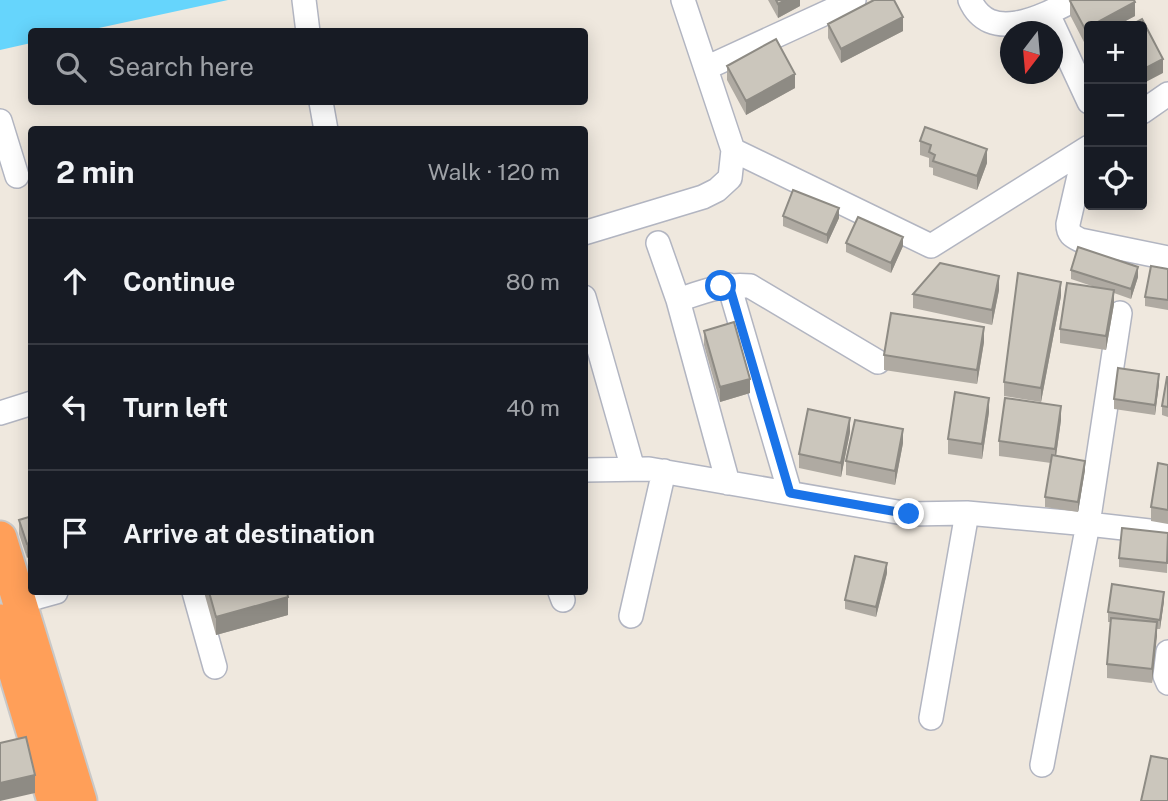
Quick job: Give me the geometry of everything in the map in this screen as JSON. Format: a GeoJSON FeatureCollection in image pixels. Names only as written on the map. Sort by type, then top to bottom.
{"type":"FeatureCollection","features":[{"type":"Feature","properties":{"kind":"highway"},"geometry":{"type":"LineString","coordinates":[[0,538],[10,612],[54,801]]}},
{"type":"Feature","properties":{"kind":"highway"},"geometry":{"type":"LineString","coordinates":[[10,612],[80,801]]}},
{"type":"Feature","properties":{"kind":"street"},"geometry":{"type":"LineString","coordinates":[[304,0],[308,28]]}},
{"type":"Feature","properties":{"kind":"street"},"geometry":{"type":"LineString","coordinates":[[588,232],[703,197],[717,190],[730,178],[733,150],[683,0]]}},
{"type":"Feature","properties":{"kind":"street"},"geometry":{"type":"LineString","coordinates":[[706,68],[854,0]]}},
{"type":"Feature","properties":{"kind":"street"},"geometry":{"type":"LineString","coordinates":[[970,0],[974,10],[982,18],[994,23],[1012,24],[1048,14],[1074,0]]}},
{"type":"Feature","properties":{"kind":"street"},"geometry":{"type":"LineString","coordinates":[[1048,14],[1084,91]]}},
{"type":"Feature","properties":{"kind":"street"},"geometry":{"type":"LineString","coordinates":[[1147,109],[1168,94]]}},
{"type":"Feature","properties":{"kind":"street"},"geometry":{"type":"LineString","coordinates":[[322,105],[325,126]]}},
{"type":"Feature","properties":{"kind":"street"},"geometry":{"type":"LineString","coordinates":[[0,121],[16,176]]}},
{"type":"Feature","properties":{"kind":"street"},"geometry":{"type":"LineString","coordinates":[[733,150],[931,246],[1084,150]]}},
{"type":"Feature","properties":{"kind":"street"},"geometry":{"type":"LineString","coordinates":[[1084,160],[1068,224],[1072,236],[1080,240],[1168,258]]}},
{"type":"Feature","properties":{"kind":"street"},"geometry":{"type":"LineString","coordinates":[[658,243],[678,300],[728,483]]}},
{"type":"Feature","properties":{"kind":"street"},"geometry":{"type":"LineString","coordinates":[[678,300],[729,285],[750,286],[878,362]]}},
{"type":"Feature","properties":{"kind":"street"},"geometry":{"type":"LineString","coordinates":[[729,285],[790,493]]}},
{"type":"Feature","properties":{"kind":"street"},"geometry":{"type":"LineString","coordinates":[[588,311],[633,469]]}},
{"type":"Feature","properties":{"kind":"street"},"geometry":{"type":"LineString","coordinates":[[1042,765],[1088,524],[1120,313]]}},
{"type":"Feature","properties":{"kind":"street"},"geometry":{"type":"LineString","coordinates":[[0,413],[28,404]]}},
{"type":"Feature","properties":{"kind":"street"},"geometry":{"type":"LineString","coordinates":[[588,470],[664,471],[909,514],[967,513],[1168,533]]}},
{"type":"Feature","properties":{"kind":"street"},"geometry":{"type":"LineString","coordinates":[[631,616],[664,471]]}},
{"type":"Feature","properties":{"kind":"street"},"geometry":{"type":"LineString","coordinates":[[931,718],[967,513]]}},
{"type":"Feature","properties":{"kind":"street"},"geometry":{"type":"LineString","coordinates":[[10,612],[49,595]]}},
{"type":"Feature","properties":{"kind":"street"},"geometry":{"type":"LineString","coordinates":[[195,595],[215,667]]}},
{"type":"Feature","properties":{"kind":"street"},"geometry":{"type":"LineString","coordinates":[[1168,652],[1165,676],[1168,682]]}},
{"type":"Feature","properties":{"kind":"water"},"geometry":{"type":"Polygon","coordinates":[[[0,0],[228,0],[99,28],[28,28],[28,44],[0,50],[0,0]]]}},
{"type":"Feature","properties":{"kind":"building"},"geometry":{"type":"Polygon","coordinates":[[[874,0],[894,0],[903,17],[841,49],[828,24],[874,0]]]}},
{"type":"Feature","properties":{"kind":"building"},"geometry":{"type":"Polygon","coordinates":[[[1070,1],[1135,2],[1100,21],[1084,21],[1084,27],[1070,1]]]}},
{"type":"Feature","properties":{"kind":"building"},"geometry":{"type":"Polygon","coordinates":[[[1147,29],[1163,59],[1147,67],[1147,29]]]}},
{"type":"Feature","properties":{"kind":"building"},"geometry":{"type":"Polygon","coordinates":[[[776,39],[795,74],[746,101],[727,66],[776,39]]]}},
{"type":"Feature","properties":{"kind":"building"},"geometry":{"type":"Polygon","coordinates":[[[925,127],[987,149],[977,176],[933,161],[935,155],[929,152],[931,145],[920,141],[925,127]]]}},
{"type":"Feature","properties":{"kind":"building"},"geometry":{"type":"Polygon","coordinates":[[[793,190],[839,208],[827,235],[783,216],[793,190]]]}},
{"type":"Feature","properties":{"kind":"building"},"geometry":{"type":"Polygon","coordinates":[[[858,217],[903,237],[891,263],[846,243],[858,217]]]}},
{"type":"Feature","properties":{"kind":"building"},"geometry":{"type":"Polygon","coordinates":[[[1078,247],[1138,267],[1131,289],[1071,270],[1078,247]]]}},
{"type":"Feature","properties":{"kind":"building"},"geometry":{"type":"Polygon","coordinates":[[[940,263],[999,276],[992,310],[913,294],[940,263]]]}},
{"type":"Feature","properties":{"kind":"building"},"geometry":{"type":"Polygon","coordinates":[[[1151,266],[1168,269],[1168,300],[1145,297],[1151,266]]]}},
{"type":"Feature","properties":{"kind":"building"},"geometry":{"type":"Polygon","coordinates":[[[1018,273],[1061,282],[1041,388],[1004,382],[1018,273]]]}},
{"type":"Feature","properties":{"kind":"building"},"geometry":{"type":"Polygon","coordinates":[[[1067,283],[1114,290],[1106,336],[1060,329],[1067,283]]]}},
{"type":"Feature","properties":{"kind":"building"},"geometry":{"type":"Polygon","coordinates":[[[891,313],[984,327],[977,370],[884,355],[891,313]]]}},
{"type":"Feature","properties":{"kind":"building"},"geometry":{"type":"Polygon","coordinates":[[[734,322],[750,379],[720,387],[704,331],[734,322]]]}},
{"type":"Feature","properties":{"kind":"building"},"geometry":{"type":"Polygon","coordinates":[[[1118,368],[1159,374],[1155,405],[1114,399],[1118,368]]]}},
{"type":"Feature","properties":{"kind":"building"},"geometry":{"type":"Polygon","coordinates":[[[1168,377],[1168,407],[1162,406],[1168,377]]]}},
{"type":"Feature","properties":{"kind":"building"},"geometry":{"type":"Polygon","coordinates":[[[955,392],[989,398],[982,444],[948,439],[955,392]]]}},
{"type":"Feature","properties":{"kind":"building"},"geometry":{"type":"Polygon","coordinates":[[[1005,398],[1061,406],[1055,449],[999,441],[1005,398]]]}},
{"type":"Feature","properties":{"kind":"building"},"geometry":{"type":"Polygon","coordinates":[[[808,409],[850,418],[841,463],[799,454],[808,409]]]}},
{"type":"Feature","properties":{"kind":"building"},"geometry":{"type":"Polygon","coordinates":[[[855,420],[903,429],[895,471],[846,461],[855,420]]]}},
{"type":"Feature","properties":{"kind":"building"},"geometry":{"type":"Polygon","coordinates":[[[1052,455],[1085,461],[1078,502],[1045,497],[1052,455]]]}},
{"type":"Feature","properties":{"kind":"building"},"geometry":{"type":"Polygon","coordinates":[[[1158,463],[1168,465],[1168,510],[1151,507],[1158,463]]]}},
{"type":"Feature","properties":{"kind":"building"},"geometry":{"type":"Polygon","coordinates":[[[28,517],[27,544],[19,520],[28,517]]]}},
{"type":"Feature","properties":{"kind":"building"},"geometry":{"type":"Polygon","coordinates":[[[1122,528],[1168,533],[1167,563],[1119,558],[1122,528]]]}},
{"type":"Feature","properties":{"kind":"building"},"geometry":{"type":"Polygon","coordinates":[[[855,556],[887,563],[876,607],[845,600],[855,556]]]}},
{"type":"Feature","properties":{"kind":"building"},"geometry":{"type":"Polygon","coordinates":[[[1112,584],[1164,592],[1160,620],[1108,612],[1112,584]]]}},
{"type":"Feature","properties":{"kind":"building"},"geometry":{"type":"Polygon","coordinates":[[[210,595],[288,595],[288,597],[216,617],[210,595]]]}},
{"type":"Feature","properties":{"kind":"building"},"geometry":{"type":"Polygon","coordinates":[[[1111,618],[1157,622],[1152,669],[1107,664],[1111,618]]]}},
{"type":"Feature","properties":{"kind":"building"},"geometry":{"type":"Polygon","coordinates":[[[26,737],[35,775],[0,783],[0,743],[26,737]]]}},
{"type":"Feature","properties":{"kind":"building"},"geometry":{"type":"Polygon","coordinates":[[[1151,756],[1168,759],[1168,801],[1141,801],[1151,756]]]}},
{"type":"Feature","properties":{"kind":"route"},"geometry":{"type":"LineString","coordinates":[[721,286],[729,285],[790,493],[909,514]]}}]}
